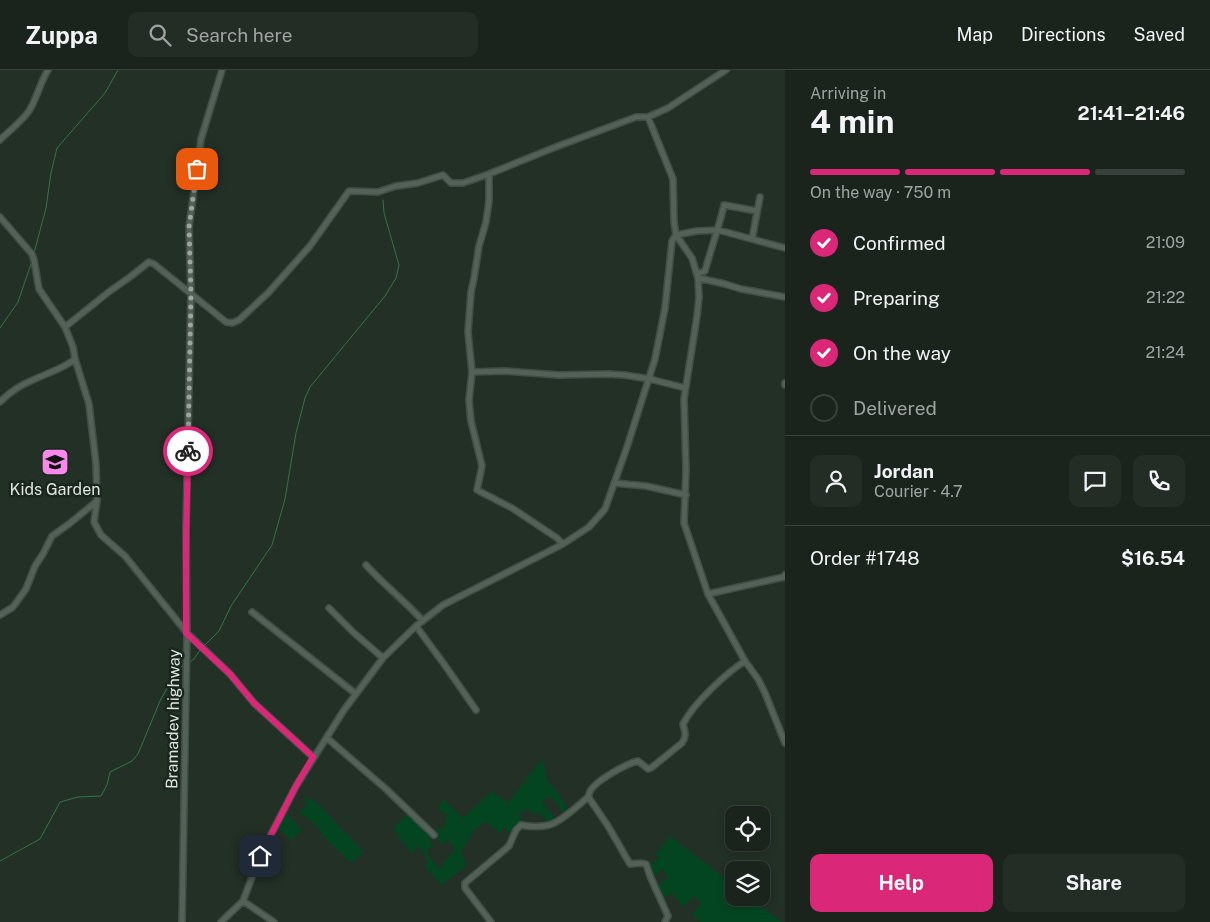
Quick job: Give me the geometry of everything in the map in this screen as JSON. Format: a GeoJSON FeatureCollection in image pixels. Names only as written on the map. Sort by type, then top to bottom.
{"type":"FeatureCollection","features":[{"type":"Feature","properties":{"kind":"street"},"geometry":{"type":"LineString","coordinates":[[0,140],[28,111],[39,92],[42,79],[48,70]]}},
{"type":"Feature","properties":{"kind":"street","name":"Bramadev highway"},"geometry":{"type":"LineString","coordinates":[[182,922],[186,533],[191,293],[189,227],[201,139],[222,70]]}},
{"type":"Feature","properties":{"kind":"street"},"geometry":{"type":"LineString","coordinates":[[65,327],[149,262],[226,322],[232,323],[239,320],[268,292],[310,246],[348,191],[378,192],[443,175],[451,183],[463,183],[636,117],[648,117],[668,108],[726,70]]}},
{"type":"Feature","properties":{"kind":"street"},"geometry":{"type":"LineString","coordinates":[[648,117],[673,179],[676,235],[692,258],[698,276],[699,297],[697,316],[684,399],[686,470],[684,523],[708,594],[745,661],[758,679],[785,743]]}},
{"type":"Feature","properties":{"kind":"street"},"geometry":{"type":"LineString","coordinates":[[489,174],[489,201],[471,292],[468,332],[472,372],[469,400],[471,421],[482,466],[477,490],[512,508],[563,544]]}},
{"type":"Feature","properties":{"kind":"street"},"geometry":{"type":"LineString","coordinates":[[752,239],[760,197]]}},
{"type":"Feature","properties":{"kind":"street"},"geometry":{"type":"LineString","coordinates":[[698,276],[705,271],[724,205],[757,211]]}},
{"type":"Feature","properties":{"kind":"street"},"geometry":{"type":"LineString","coordinates":[[0,217],[32,254],[39,290],[65,327],[73,347],[89,404],[96,464],[97,501],[94,522],[101,535],[125,556],[186,633],[230,674],[254,703],[313,757]]}},
{"type":"Feature","properties":{"kind":"street"},"geometry":{"type":"LineString","coordinates":[[220,922],[243,901],[260,856],[296,786],[344,710],[383,658],[416,626],[443,605],[563,544],[589,527],[605,509],[650,379],[665,308],[672,241],[676,235],[718,230],[785,248]]}},
{"type":"Feature","properties":{"kind":"street"},"geometry":{"type":"LineString","coordinates":[[698,276],[741,289],[785,297]]}},
{"type":"Feature","properties":{"kind":"street"},"geometry":{"type":"LineString","coordinates":[[0,402],[9,393],[30,381],[67,366],[75,359]]}},
{"type":"Feature","properties":{"kind":"street"},"geometry":{"type":"LineString","coordinates":[[472,372],[505,371],[559,375],[624,375],[650,379],[685,388]]}},
{"type":"Feature","properties":{"kind":"street"},"geometry":{"type":"LineString","coordinates":[[614,482],[646,486],[686,495]]}},
{"type":"Feature","properties":{"kind":"street"},"geometry":{"type":"LineString","coordinates":[[0,615],[13,607],[26,589],[35,566],[44,554],[52,536],[97,501]]}},
{"type":"Feature","properties":{"kind":"street"},"geometry":{"type":"LineString","coordinates":[[366,565],[422,621]]}},
{"type":"Feature","properties":{"kind":"street"},"geometry":{"type":"LineString","coordinates":[[708,594],[784,577],[785,575]]}},
{"type":"Feature","properties":{"kind":"street"},"geometry":{"type":"LineString","coordinates":[[329,608],[383,658]]}},
{"type":"Feature","properties":{"kind":"street"},"geometry":{"type":"LineString","coordinates":[[252,612],[356,694]]}},
{"type":"Feature","properties":{"kind":"street"},"geometry":{"type":"LineString","coordinates":[[416,626],[476,710]]}},
{"type":"Feature","properties":{"kind":"street"},"geometry":{"type":"LineString","coordinates":[[491,922],[465,888],[465,883],[509,846],[516,830],[521,825],[532,827],[551,825],[588,797],[589,792],[599,782],[630,763],[638,761],[648,769],[652,768],[682,743],[686,734],[683,724],[688,716],[719,681],[745,661]]}},
{"type":"Feature","properties":{"kind":"street"},"geometry":{"type":"LineString","coordinates":[[327,738],[386,789],[434,835]]}},
{"type":"Feature","properties":{"kind":"street"},"geometry":{"type":"LineString","coordinates":[[588,797],[608,826],[630,864],[646,864],[668,916],[673,922]]}},
{"type":"Feature","properties":{"kind":"street"},"geometry":{"type":"LineString","coordinates":[[243,901],[274,922]]}},
{"type":"Feature","properties":{"kind":"street"},"geometry":{"type":"LineString","coordinates":[[665,922],[668,916]]}},
{"type":"Feature","properties":{"kind":"green space"},"geometry":{"type":"Polygon","coordinates":[[[543,758],[547,780],[559,794],[569,811],[564,814],[549,796],[542,802],[556,820],[549,823],[538,812],[533,815],[528,808],[519,815],[524,822],[511,834],[504,828],[499,833],[486,821],[472,832],[460,852],[467,865],[441,885],[425,867],[428,860],[419,846],[411,853],[393,829],[409,812],[432,835],[429,841],[433,846],[427,850],[429,856],[439,869],[455,849],[448,840],[442,845],[433,831],[444,827],[447,816],[438,808],[443,799],[463,818],[492,791],[508,803],[543,758]]]}},
{"type":"Feature","properties":{"kind":"green space"},"geometry":{"type":"Polygon","coordinates":[[[306,797],[316,802],[364,852],[351,863],[323,836],[310,820],[299,813],[308,804],[304,800],[306,797]]]}},
{"type":"Feature","properties":{"kind":"green space"},"geometry":{"type":"Polygon","coordinates":[[[284,812],[302,830],[291,840],[277,827],[284,812]]]}},
{"type":"Feature","properties":{"kind":"green space"},"geometry":{"type":"Polygon","coordinates":[[[670,836],[725,878],[725,906],[761,906],[782,922],[700,922],[692,915],[701,903],[695,896],[683,907],[672,893],[663,899],[656,887],[667,878],[663,869],[653,878],[648,866],[659,857],[656,854],[670,836]]]}},
{"type":"Feature","properties":{"kind":"waterway"},"geometry":{"type":"LineString","coordinates":[[34,253],[46,208],[57,148],[105,93],[118,70]]}},
{"type":"Feature","properties":{"kind":"waterway"},"geometry":{"type":"LineString","coordinates":[[203,647],[219,631],[231,606],[272,545],[285,499],[296,433],[305,398],[310,387],[385,296],[396,278],[399,265],[384,213],[383,200]]}},
{"type":"Feature","properties":{"kind":"waterway"},"geometry":{"type":"LineString","coordinates":[[0,328],[18,302],[32,261]]}},
{"type":"Feature","properties":{"kind":"waterway"},"geometry":{"type":"LineString","coordinates":[[188,663],[194,659],[200,650]]}},
{"type":"Feature","properties":{"kind":"waterway"},"geometry":{"type":"LineString","coordinates":[[0,861],[40,839],[60,802],[78,797],[101,796],[107,785],[110,772],[132,761],[138,754],[160,701],[177,670],[184,665]]}},
{"type":"Feature","properties":{"kind":"way so far"},"geometry":{"type":"LineString","coordinates":[[188,451],[191,293],[189,227],[197,169]]}},
{"type":"Feature","properties":{"kind":"place","name":"Kids Garden"},"geometry":{"type":"Point","coordinates":[55,462]}},
{"type":"Feature","properties":{"kind":"route"},"geometry":{"type":"LineString","coordinates":[[188,451],[186,633],[230,674],[254,703],[313,757],[260,856]]}}]}
